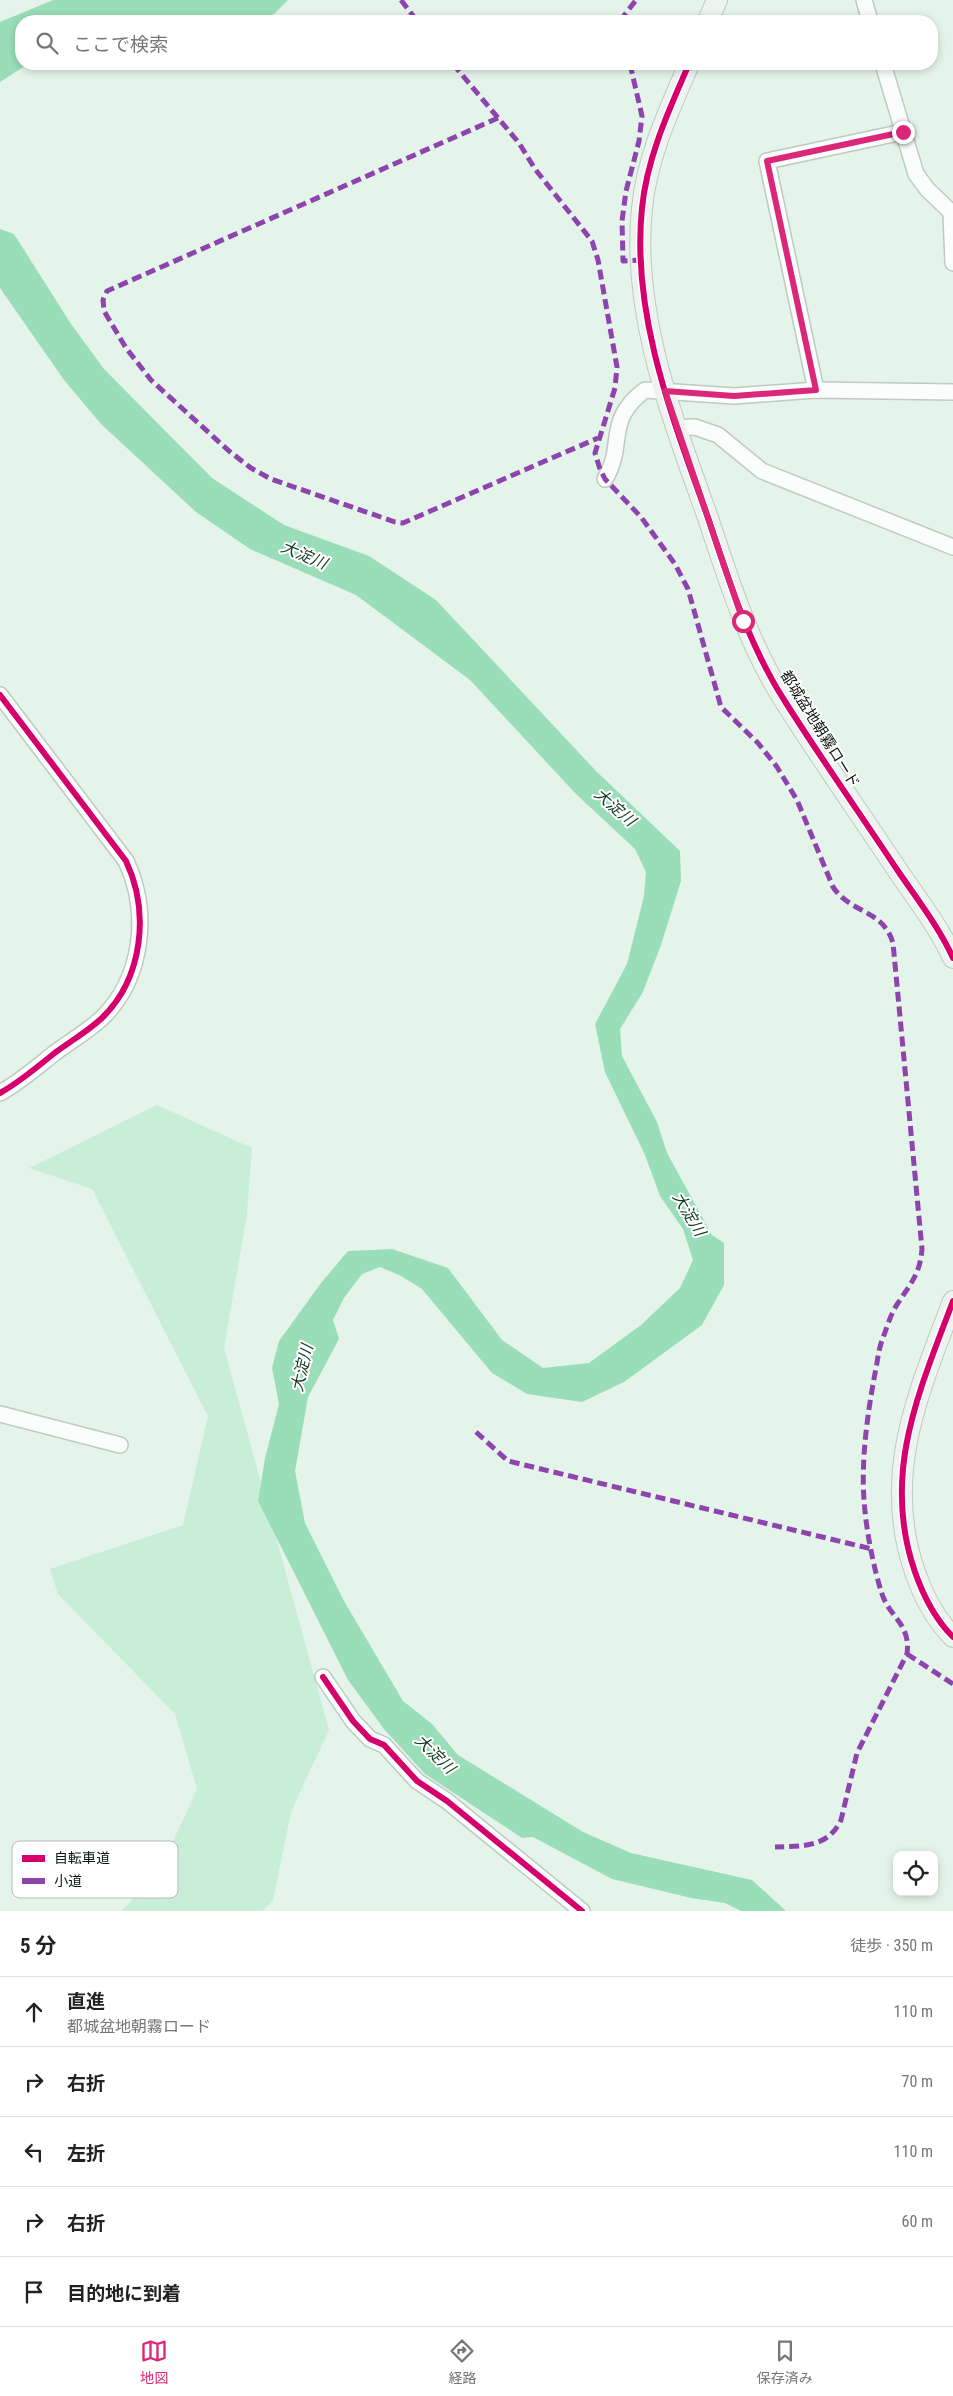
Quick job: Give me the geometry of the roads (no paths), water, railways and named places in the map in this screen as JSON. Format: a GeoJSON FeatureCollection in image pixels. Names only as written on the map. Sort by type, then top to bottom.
{"type":"FeatureCollection","features":[{"type":"Feature","properties":{"kind":"street"},"geometry":{"type":"LineString","coordinates":[[711,15],[717,0]]}},
{"type":"Feature","properties":{"kind":"street"},"geometry":{"type":"LineString","coordinates":[[864,0],[868,15]]}},
{"type":"Feature","properties":{"kind":"street","name":"都城盆地朝霧ロード"},"geometry":{"type":"LineString","coordinates":[[687,70],[653,155],[645,183],[641,215],[643,291],[649,330],[676,428],[743,621],[784,700],[947,944],[953,958]]}},
{"type":"Feature","properties":{"kind":"street"},"geometry":{"type":"LineString","coordinates":[[885,70],[916,174],[927,190],[952,213],[953,263]]}},
{"type":"Feature","properties":{"kind":"street"},"geometry":{"type":"LineString","coordinates":[[816,390],[767,161],[903,132]]}},
{"type":"Feature","properties":{"kind":"street"},"geometry":{"type":"LineString","coordinates":[[605,478],[612,467],[615,436],[622,413],[645,390],[734,396],[816,390],[953,392]]}},
{"type":"Feature","properties":{"kind":"street"},"geometry":{"type":"LineString","coordinates":[[676,428],[695,427],[718,435],[762,471],[953,547]]}},
{"type":"Feature","properties":{"kind":"street"},"geometry":{"type":"LineString","coordinates":[[0,695],[126,861],[136,887],[139,927],[136,959],[126,988],[102,1018],[0,1093]]}},
{"type":"Feature","properties":{"kind":"street"},"geometry":{"type":"LineString","coordinates":[[953,1300],[920,1389],[904,1456],[900,1491],[902,1524],[922,1594],[953,1637]]}},
{"type":"Feature","properties":{"kind":"street"},"geometry":{"type":"LineString","coordinates":[[0,1414],[120,1445]]}},
{"type":"Feature","properties":{"kind":"street"},"geometry":{"type":"LineString","coordinates":[[323,1677],[353,1721],[370,1739],[384,1745],[417,1781],[447,1801],[582,1911]]}},
{"type":"Feature","properties":{"kind":"water"},"geometry":{"type":"Polygon","coordinates":[[[53,0],[288,0],[271,15],[17,15],[53,0]]]}},
{"type":"Feature","properties":{"kind":"water"},"geometry":{"type":"Polygon","coordinates":[[[15,16],[15,70],[19,70],[0,82],[0,22],[15,16]]]}},
{"type":"Feature","properties":{"kind":"water","name":"大淀川"},"geometry":{"type":"Polygon","coordinates":[[[0,229],[14,234],[71,324],[104,369],[212,478],[284,525],[369,556],[436,600],[596,771],[680,851],[681,881],[661,945],[643,992],[620,1029],[622,1056],[657,1122],[667,1153],[712,1235],[724,1243],[724,1285],[702,1325],[624,1382],[582,1402],[527,1394],[492,1373],[422,1289],[401,1276],[380,1267],[362,1274],[344,1298],[333,1320],[339,1339],[308,1397],[295,1471],[305,1523],[344,1601],[403,1701],[432,1724],[458,1755],[583,1832],[631,1853],[752,1880],[786,1911],[741,1911],[725,1903],[691,1898],[612,1879],[533,1837],[522,1838],[425,1774],[384,1729],[348,1680],[258,1501],[265,1458],[279,1404],[272,1368],[279,1341],[321,1283],[348,1251],[392,1249],[448,1268],[502,1340],[543,1368],[589,1363],[641,1325],[680,1288],[693,1260],[683,1229],[660,1196],[645,1155],[605,1072],[595,1024],[627,964],[644,896],[646,872],[635,849],[576,794],[470,680],[356,595],[250,549],[196,512],[101,424],[64,380],[0,288],[0,229]]]}}]}
